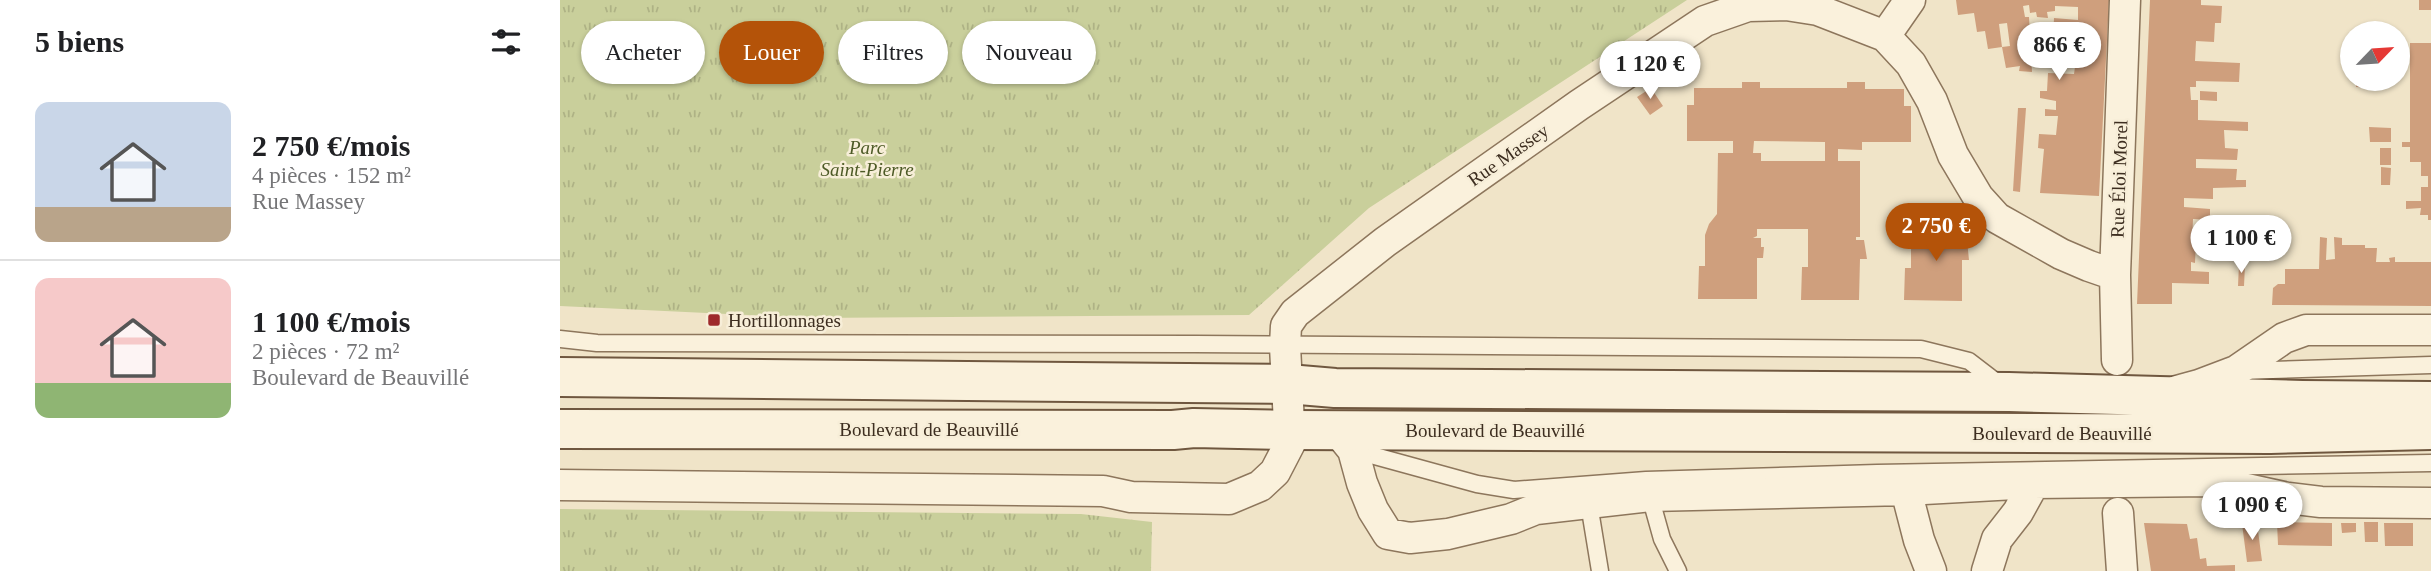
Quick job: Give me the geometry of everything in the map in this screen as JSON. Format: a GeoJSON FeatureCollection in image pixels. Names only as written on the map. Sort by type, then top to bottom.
{"type":"FeatureCollection","features":[{"type":"Feature","properties":{"kind":"main road","name":"Boulevard de Beauvillé"},"geometry":{"type":"LineString","coordinates":[[560,377],[1288,384],[1335,388],[2009,392],[2431,401]]}},
{"type":"Feature","properties":{"kind":"main road","name":"Boulevard de Beauvillé"},"geometry":{"type":"LineString","coordinates":[[560,429],[1194,428],[1290,430],[1344,440],[2270,435],[2431,430]]}},
{"type":"Feature","properties":{"kind":"street"},"geometry":{"type":"LineString","coordinates":[[1885,36],[1910,0]]}},
{"type":"Feature","properties":{"kind":"street","name":"Rue Éloi Morel"},"geometry":{"type":"LineString","coordinates":[[2116,360],[2115,275],[2125,0]]}},
{"type":"Feature","properties":{"kind":"street","name":"Rue Massey"},"geometry":{"type":"LineString","coordinates":[[1285,345],[1286,326],[1295,313],[1385,242],[1704,21],[1748,6],[1786,5],[1818,10],[1885,36],[1911,64],[1932,101],[1953,155],[1978,197],[1997,218],[2061,254],[2115,275]]}},
{"type":"Feature","properties":{"kind":"street","name":"Boulevard de Beauvillé"},"geometry":{"type":"LineString","coordinates":[[2155,396],[2199,385],[2236,371],[2284,338],[2306,330],[2431,330]]}},
{"type":"Feature","properties":{"kind":"street"},"geometry":{"type":"LineString","coordinates":[[560,485],[1102,491],[1131,496],[1229,499],[1260,486],[1275,472],[1290,443],[1285,345]]}},
{"type":"Feature","properties":{"kind":"street"},"geometry":{"type":"LineString","coordinates":[[1344,440],[1373,510],[1388,534],[1410,538],[1448,534],[1511,519],[1573,496],[1906,490],[2034,483],[2210,481],[2288,498],[2321,502],[2431,503]]}},
{"type":"Feature","properties":{"kind":"street"},"geometry":{"type":"LineString","coordinates":[[1987,571],[1997,539],[2018,512],[2034,483]]}},
{"type":"Feature","properties":{"kind":"street"},"geometry":{"type":"LineString","coordinates":[[1906,490],[1919,540],[1931,571]]}},
{"type":"Feature","properties":{"kind":"street"},"geometry":{"type":"LineString","coordinates":[[2118,513],[2122,571]]}},
{"type":"Feature","properties":{"kind":"lane"},"geometry":{"type":"LineString","coordinates":[[560,339],[597,344],[1921,349],[1969,361],[2009,392]]}},
{"type":"Feature","properties":{"kind":"lane"},"geometry":{"type":"LineString","coordinates":[[2236,371],[2431,365]]}},
{"type":"Feature","properties":{"kind":"lane"},"geometry":{"type":"LineString","coordinates":[[1344,440],[1477,484],[1573,496],[1646,480],[1916,471],[2431,463]]}},
{"type":"Feature","properties":{"kind":"lane"},"geometry":{"type":"LineString","coordinates":[[1573,496],[1600,571]]}},
{"type":"Feature","properties":{"kind":"lane"},"geometry":{"type":"LineString","coordinates":[[1650,496],[1662,539],[1678,571]]}},
{"type":"Feature","properties":{"kind":"green space","name":"Parc Saint-Pierre"},"geometry":{"type":"Polygon","coordinates":[[[560,0],[1687,0],[1369,208],[1249,315],[810,318],[560,306],[560,0]]]}},
{"type":"Feature","properties":{"kind":"green space"},"geometry":{"type":"Polygon","coordinates":[[[560,509],[1081,514],[1152,522],[1151,571],[560,571],[560,509]]]}},
{"type":"Feature","properties":{"kind":"building"},"geometry":{"type":"Polygon","coordinates":[[[1956,0],[2109,0],[2099,196],[2040,193],[2044,149],[2038,148],[2039,134],[2056,135],[2058,116],[2045,116],[2045,109],[2056,110],[2056,101],[2040,98],[2040,91],[2047,91],[2048,73],[2074,74],[2075,67],[2064,67],[2065,61],[2060,61],[2060,48],[2045,47],[2045,36],[2053,37],[2054,18],[2078,20],[2078,7],[2055,6],[2055,11],[2047,12],[2048,18],[2037,17],[2036,12],[2030,13],[2029,5],[2023,6],[2025,17],[2029,17],[2032,72],[2019,71],[2020,66],[2006,68],[2002,47],[1988,49],[1985,31],[1977,32],[1974,13],[1958,15],[1956,0]],[[2007,23],[1999,24],[2002,47],[2010,46],[2007,23]]]}},
{"type":"Feature","properties":{"kind":"building"},"geometry":{"type":"Polygon","coordinates":[[[2150,0],[2201,0],[2201,5],[2222,6],[2221,23],[2215,23],[2214,42],[2196,41],[2195,61],[2240,63],[2239,82],[2196,81],[2196,87],[2190,87],[2191,100],[2198,100],[2198,120],[2248,122],[2248,131],[2224,130],[2225,148],[2238,149],[2237,160],[2196,159],[2196,168],[2237,169],[2236,180],[2246,180],[2246,187],[2213,188],[2213,199],[2184,198],[2184,207],[2210,209],[2210,220],[2193,219],[2195,263],[2191,262],[2191,271],[2209,272],[2209,284],[2172,283],[2172,304],[2137,304],[2150,0]]]}},
{"type":"Feature","properties":{"kind":"building"},"geometry":{"type":"Polygon","coordinates":[[[2419,0],[2431,0],[2431,10],[2419,10],[2419,0]]]}},
{"type":"Feature","properties":{"kind":"building"},"geometry":{"type":"Polygon","coordinates":[[[2410,43],[2431,43],[2431,220],[2428,220],[2428,215],[2420,215],[2421,208],[2406,209],[2406,201],[2421,201],[2421,187],[2428,187],[2428,176],[2421,176],[2421,162],[2410,162],[2410,147],[2402,147],[2402,142],[2410,142],[2410,43]]]}},
{"type":"Feature","properties":{"kind":"building"},"geometry":{"type":"Polygon","coordinates":[[[1742,82],[1760,82],[1760,88],[1847,88],[1847,82],[1865,82],[1865,89],[1904,89],[1904,106],[1911,106],[1911,142],[1862,142],[1862,150],[1838,149],[1838,161],[1860,161],[1860,237],[1856,237],[1856,240],[1864,240],[1867,259],[1860,259],[1859,300],[1801,300],[1802,267],[1808,267],[1808,229],[1757,229],[1757,236],[1753,238],[1761,238],[1761,247],[1764,247],[1763,258],[1757,258],[1757,299],[1698,299],[1699,266],[1705,266],[1705,235],[1717,214],[1718,153],[1733,153],[1733,141],[1687,141],[1687,105],[1694,105],[1694,88],[1742,88],[1742,82]],[[1754,141],[1753,153],[1761,153],[1761,161],[1825,161],[1825,142],[1754,141]]]}},
{"type":"Feature","properties":{"kind":"building"},"geometry":{"type":"Polygon","coordinates":[[[1651,88],[1663,106],[1650,115],[1637,97],[1651,88]]]}},
{"type":"Feature","properties":{"kind":"building"},"geometry":{"type":"Polygon","coordinates":[[[2200,91],[2217,92],[2217,101],[2200,100],[2200,91]]]}},
{"type":"Feature","properties":{"kind":"building"},"geometry":{"type":"Polygon","coordinates":[[[2018,108],[2026,108],[2020,192],[2013,191],[2018,108]]]}},
{"type":"Feature","properties":{"kind":"building"},"geometry":{"type":"Polygon","coordinates":[[[2369,127],[2391,128],[2391,142],[2370,142],[2369,127]]]}},
{"type":"Feature","properties":{"kind":"building"},"geometry":{"type":"Polygon","coordinates":[[[2380,148],[2391,148],[2391,165],[2380,165],[2380,148]]]}},
{"type":"Feature","properties":{"kind":"building"},"geometry":{"type":"Polygon","coordinates":[[[2381,167],[2391,168],[2390,185],[2381,185],[2381,167]]]}},
{"type":"Feature","properties":{"kind":"building"},"geometry":{"type":"Polygon","coordinates":[[[2232,221],[2248,222],[2247,243],[2231,242],[2232,221]]]}},
{"type":"Feature","properties":{"kind":"building"},"geometry":{"type":"Polygon","coordinates":[[[1911,224],[1963,225],[1963,240],[1967,240],[1969,260],[1962,260],[1962,301],[1904,300],[1905,268],[1911,268],[1911,224]]]}},
{"type":"Feature","properties":{"kind":"building"},"geometry":{"type":"Polygon","coordinates":[[[2320,237],[2327,238],[2326,260],[2335,259],[2334,237],[2342,238],[2342,245],[2377,248],[2376,262],[2390,262],[2389,258],[2395,257],[2395,262],[2431,262],[2431,306],[2272,305],[2273,288],[2278,284],[2285,284],[2285,269],[2319,269],[2320,237]]]}},
{"type":"Feature","properties":{"kind":"building"},"geometry":{"type":"Polygon","coordinates":[[[2238,244],[2247,245],[2246,263],[2237,262],[2238,244]]]}},
{"type":"Feature","properties":{"kind":"building"},"geometry":{"type":"Polygon","coordinates":[[[2239,264],[2245,265],[2244,286],[2238,286],[2239,264]]]}},
{"type":"Feature","properties":{"kind":"building"},"geometry":{"type":"Polygon","coordinates":[[[2277,522],[2332,523],[2332,546],[2278,545],[2277,522]]]}},
{"type":"Feature","properties":{"kind":"building"},"geometry":{"type":"Polygon","coordinates":[[[2364,522],[2378,522],[2378,542],[2365,542],[2364,522]]]}},
{"type":"Feature","properties":{"kind":"building"},"geometry":{"type":"Polygon","coordinates":[[[2144,523],[2187,524],[2190,539],[2197,538],[2200,559],[2206,558],[2207,566],[2235,565],[2235,571],[2151,571],[2144,523]]]}},
{"type":"Feature","properties":{"kind":"building"},"geometry":{"type":"Polygon","coordinates":[[[2257,523],[2262,561],[2247,562],[2242,524],[2257,523]]]}},
{"type":"Feature","properties":{"kind":"building"},"geometry":{"type":"Polygon","coordinates":[[[2341,523],[2356,523],[2356,532],[2342,533],[2341,523]]]}},
{"type":"Feature","properties":{"kind":"building"},"geometry":{"type":"Polygon","coordinates":[[[2384,523],[2413,523],[2413,546],[2385,546],[2384,523]]]}},
{"type":"Feature","properties":{"kind":"place","name":"Hortillonnages"},"geometry":{"type":"Point","coordinates":[714,320]}}]}
